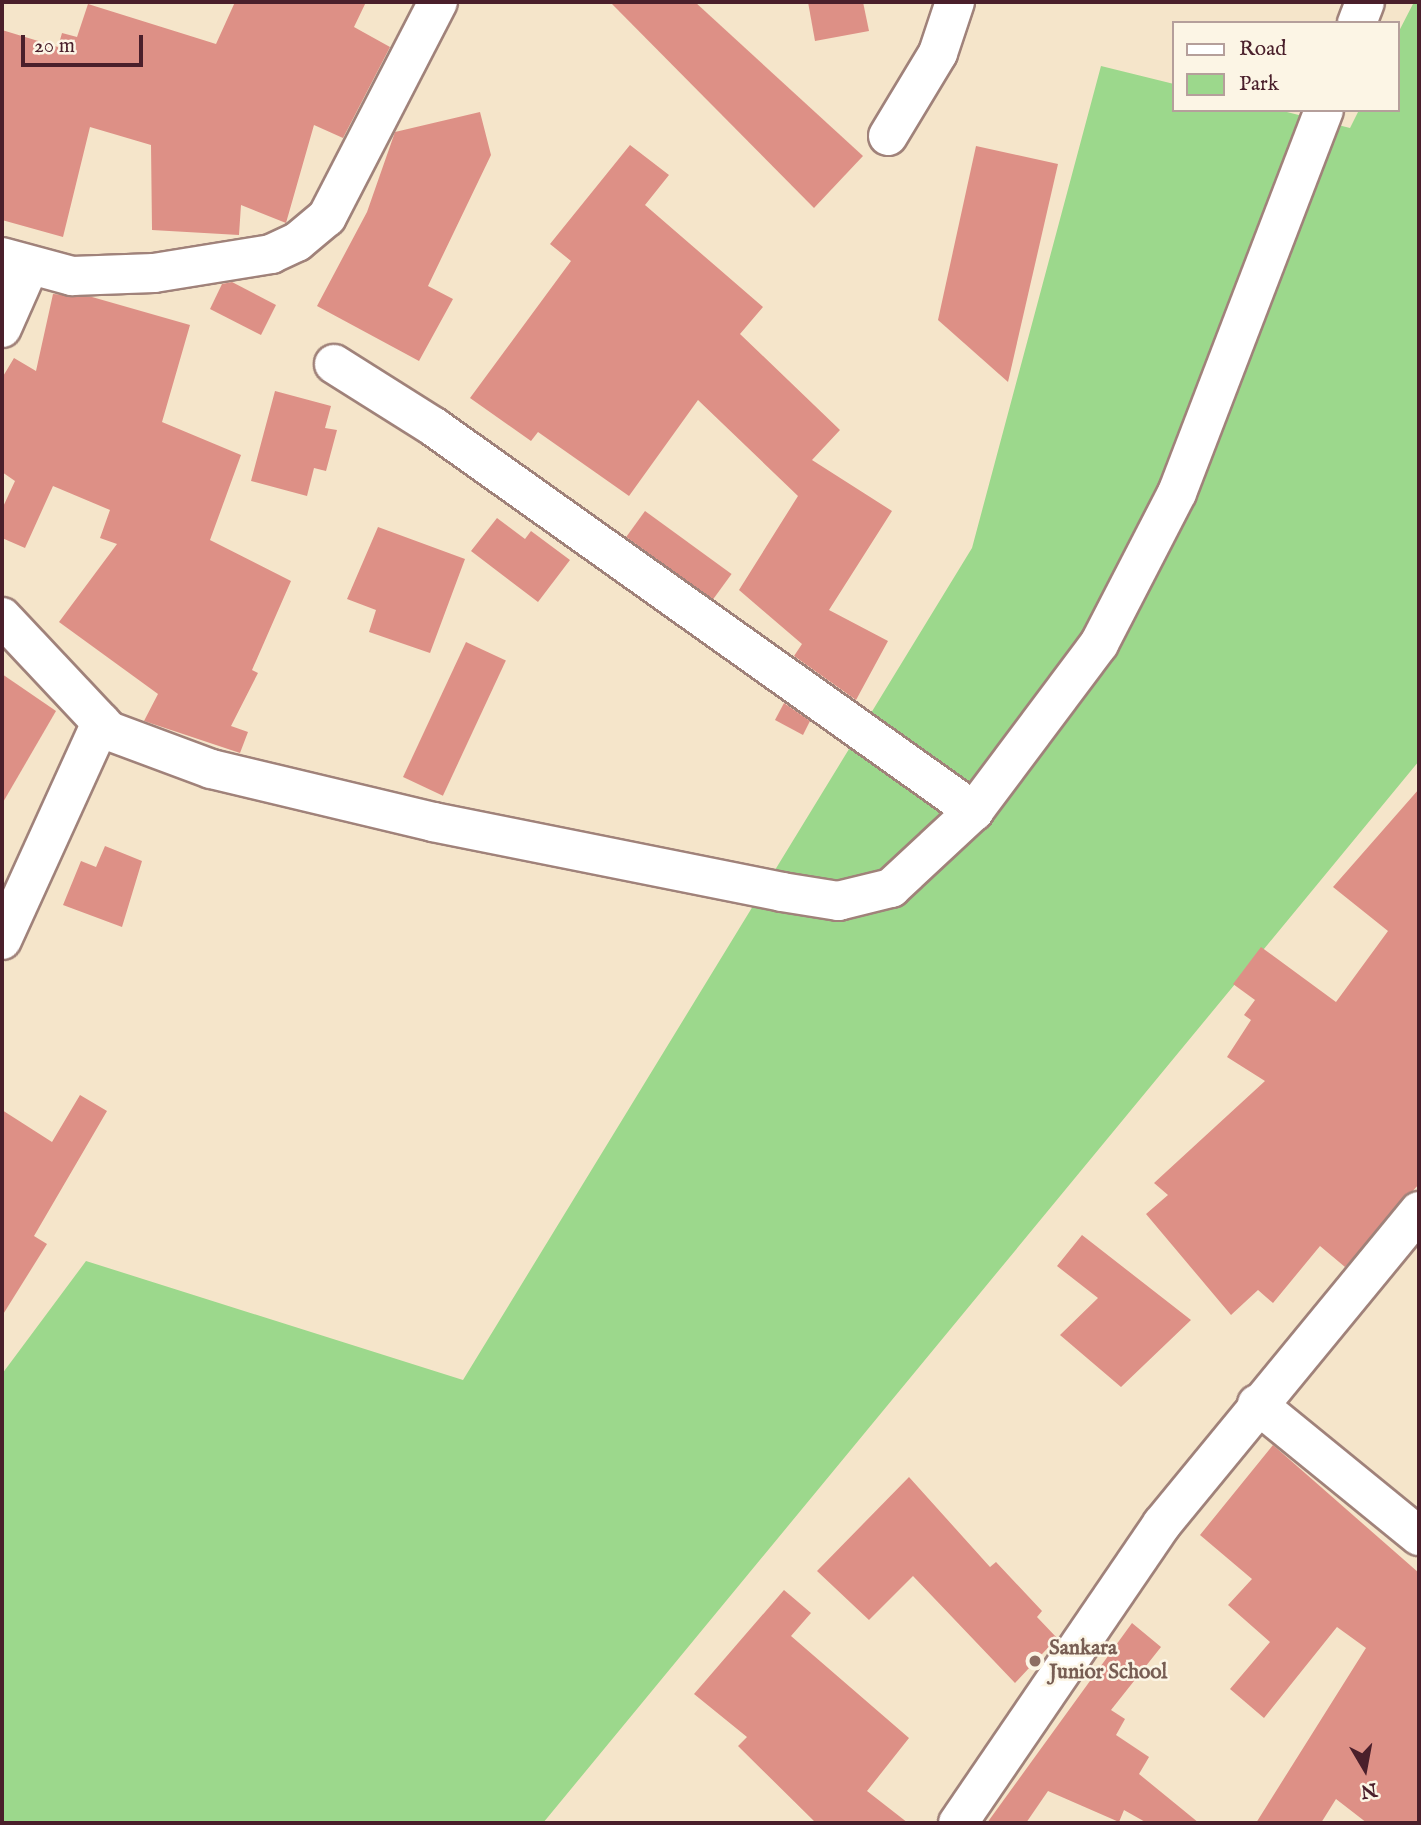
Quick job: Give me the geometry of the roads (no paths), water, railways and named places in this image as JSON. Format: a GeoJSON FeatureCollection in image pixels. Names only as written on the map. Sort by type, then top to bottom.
{"type":"FeatureCollection","features":[{"type":"Feature","properties":{"kind":"street"},"geometry":{"type":"LineString","coordinates":[[2,328],[15,262],[72,276],[154,274],[271,254],[297,242],[327,217],[438,2]]}},
{"type":"Feature","properties":{"kind":"street"},"geometry":{"type":"LineString","coordinates":[[888,136],[938,53],[955,2]]}},
{"type":"Feature","properties":{"kind":"street"},"geometry":{"type":"LineString","coordinates":[[1358,21],[1365,2]]}},
{"type":"Feature","properties":{"kind":"street"},"geometry":{"type":"LineString","coordinates":[[2,617],[101,723],[120,736],[211,769],[433,822],[838,901],[891,888],[974,811],[1100,644],[1177,493],[1323,112]]}},
{"type":"Feature","properties":{"kind":"street"},"geometry":{"type":"LineString","coordinates":[[334,364],[433,427],[974,811]]}},
{"type":"Feature","properties":{"kind":"street"},"geometry":{"type":"LineString","coordinates":[[2,940],[101,723]]}},
{"type":"Feature","properties":{"kind":"street"},"geometry":{"type":"LineString","coordinates":[[958,1823],[1162,1524],[1257,1404],[1413,1229]]}},
{"type":"Feature","properties":{"kind":"street"},"geometry":{"type":"LineString","coordinates":[[1257,1404],[1419,1536]]}},
{"type":"Feature","properties":{"kind":"place","name":"Sankara Junior School"},"geometry":{"type":"Point","coordinates":[1035,1661]}}]}
